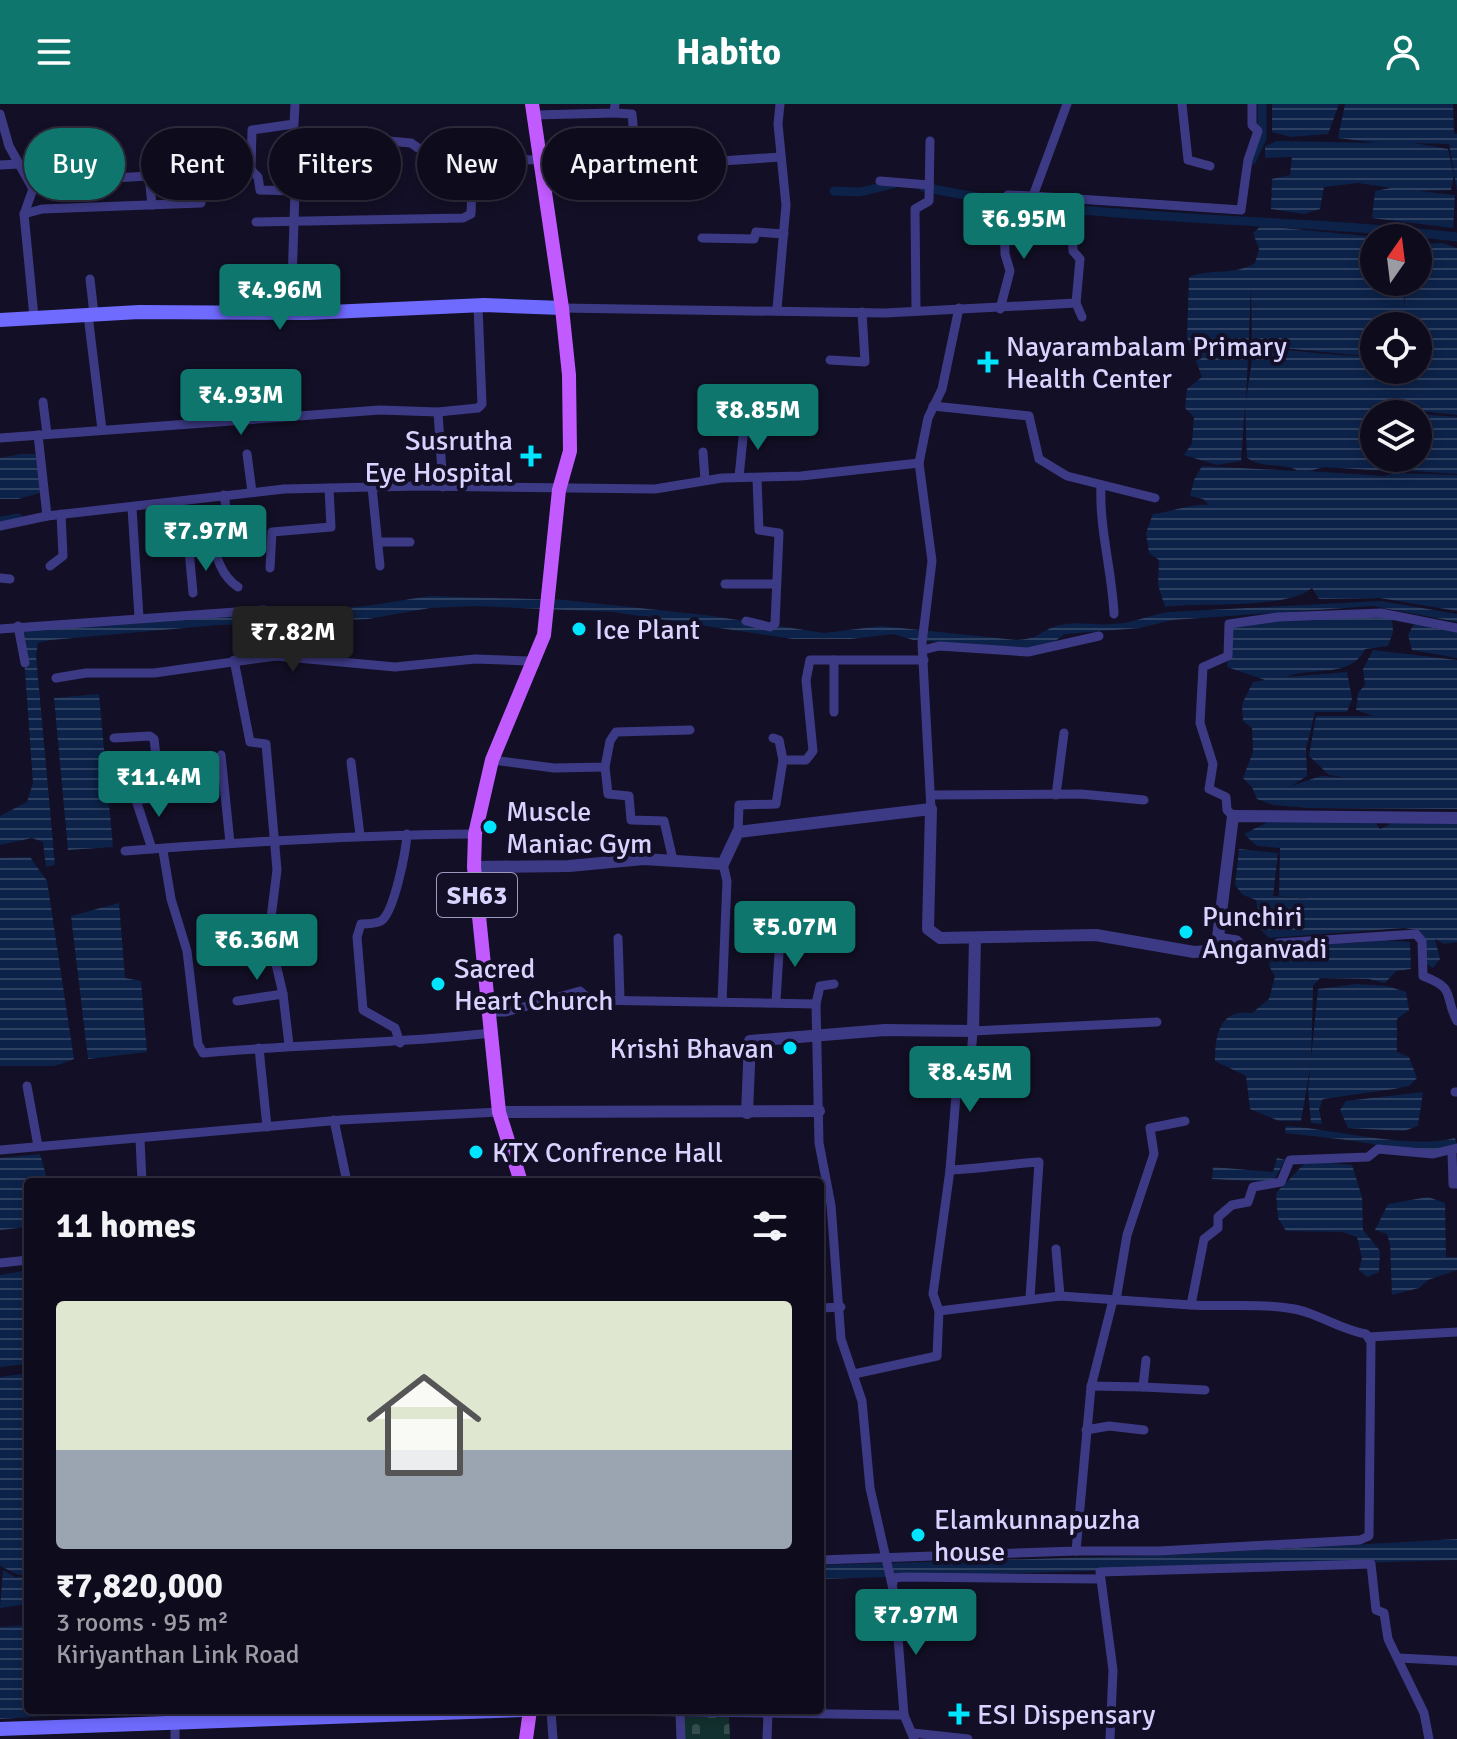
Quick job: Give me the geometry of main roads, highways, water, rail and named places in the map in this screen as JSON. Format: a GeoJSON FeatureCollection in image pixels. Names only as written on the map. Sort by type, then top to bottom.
{"type":"FeatureCollection","features":[{"type":"Feature","properties":{"kind":"main road","name":"SH63"},"geometry":{"type":"LineString","coordinates":[[520,1178],[499,1112],[474,867],[475,834],[492,760],[535,664],[550,590],[559,490],[570,451],[569,375],[562,308],[533,109]]}},
{"type":"Feature","properties":{"kind":"main road"},"geometry":{"type":"LineString","coordinates":[[0,320],[478,306],[562,308]]}},
{"type":"Feature","properties":{"kind":"main road"},"geometry":{"type":"LineString","coordinates":[[0,1729],[406,1714]]}},
{"type":"Feature","properties":{"kind":"main road"},"geometry":{"type":"LineString","coordinates":[[526,1739],[530,1714]]}},
{"type":"Feature","properties":{"kind":"water"},"geometry":{"type":"Polygon","coordinates":[[[1272,104],[1339,104],[1328,134],[1291,137],[1272,132],[1272,104]]]}},
{"type":"Feature","properties":{"kind":"water"},"geometry":{"type":"Polygon","coordinates":[[[1345,104],[1453,104],[1454,133],[1457,134],[1457,190],[1449,144],[1414,143],[1448,149],[1454,175],[1451,190],[1419,191],[1455,195],[1453,228],[1372,218],[1375,191],[1391,188],[1358,183],[1324,187],[1320,209],[1304,214],[1271,209],[1272,179],[1290,175],[1292,157],[1265,158],[1265,146],[1277,141],[1377,143],[1338,138],[1345,104]]]}},
{"type":"Feature","properties":{"kind":"water"},"geometry":{"type":"Polygon","coordinates":[[[1261,226],[1360,235],[1360,296],[1404,296],[1404,308],[1405,296],[1432,296],[1432,243],[1457,248],[1457,415],[1432,412],[1432,400],[1360,400],[1360,469],[1324,467],[1309,471],[1384,476],[1394,473],[1457,475],[1457,611],[1380,598],[1319,599],[1312,588],[1283,600],[1165,607],[1158,585],[1159,560],[1149,553],[1146,533],[1153,514],[1209,505],[1203,499],[1190,496],[1202,466],[1298,471],[1247,458],[1245,406],[1241,461],[1217,465],[1184,455],[1192,443],[1194,417],[1185,408],[1187,389],[1202,377],[1187,337],[1189,277],[1247,267],[1255,263],[1259,249],[1253,233],[1261,226]]]}},
{"type":"Feature","properties":{"kind":"water"},"geometry":{"type":"Polygon","coordinates":[[[1432,415],[1457,417],[1457,474],[1428,472],[1432,472],[1432,415]]]}},
{"type":"Feature","properties":{"kind":"water"},"geometry":{"type":"Polygon","coordinates":[[[35,454],[44,492],[18,499],[0,499],[0,458],[35,454]]]}},
{"type":"Feature","properties":{"kind":"water"},"geometry":{"type":"Polygon","coordinates":[[[430,596],[564,600],[705,615],[824,633],[881,626],[1016,640],[1030,638],[1064,624],[1121,623],[1169,612],[1381,601],[1457,614],[1457,622],[1373,606],[1172,620],[1140,628],[1065,634],[1042,650],[913,640],[894,634],[851,639],[793,639],[613,612],[476,606],[430,608],[368,619],[218,625],[51,640],[38,643],[36,655],[55,865],[46,867],[43,842],[32,838],[0,845],[0,816],[27,802],[33,783],[22,629],[366,606],[430,596]]]}},
{"type":"Feature","properties":{"kind":"water"},"geometry":{"type":"Polygon","coordinates":[[[1392,614],[1393,632],[1388,646],[1365,649],[1359,658],[1341,668],[1286,677],[1347,672],[1352,699],[1347,712],[1315,712],[1306,749],[1307,776],[1291,786],[1321,776],[1347,778],[1329,775],[1309,756],[1316,716],[1373,716],[1356,710],[1358,693],[1365,685],[1363,669],[1373,650],[1457,660],[1457,809],[1309,808],[1273,805],[1257,799],[1252,787],[1243,778],[1253,752],[1252,728],[1243,721],[1242,704],[1253,682],[1265,680],[1227,667],[1231,623],[1392,614]]]}},
{"type":"Feature","properties":{"kind":"water"},"geometry":{"type":"Polygon","coordinates":[[[1416,620],[1433,628],[1457,632],[1457,658],[1412,650],[1408,635],[1416,620]]]}},
{"type":"Feature","properties":{"kind":"water"},"geometry":{"type":"Polygon","coordinates":[[[99,694],[113,847],[68,850],[54,698],[99,694]]]}},
{"type":"Feature","properties":{"kind":"water"},"geometry":{"type":"Polygon","coordinates":[[[1270,821],[1374,821],[1380,829],[1392,823],[1457,823],[1457,942],[1444,944],[1435,939],[1440,959],[1433,968],[1422,961],[1417,930],[1404,928],[1269,938],[1261,930],[1256,900],[1243,895],[1235,885],[1239,849],[1278,853],[1273,896],[1308,899],[1279,896],[1280,848],[1257,846],[1244,834],[1270,821]]]}},
{"type":"Feature","properties":{"kind":"water"},"geometry":{"type":"Polygon","coordinates":[[[30,857],[47,881],[74,1059],[55,1066],[0,1066],[0,858],[30,857]]]}},
{"type":"Feature","properties":{"kind":"water"},"geometry":{"type":"Polygon","coordinates":[[[119,903],[125,978],[141,981],[147,1052],[88,1059],[71,916],[119,903]]]}},
{"type":"Feature","properties":{"kind":"water"},"geometry":{"type":"Polygon","coordinates":[[[1410,942],[1411,969],[1396,971],[1385,983],[1369,979],[1320,978],[1313,986],[1311,1063],[1301,1121],[1279,1121],[1250,1109],[1246,1076],[1215,1061],[1216,1042],[1226,1019],[1241,1013],[1252,1013],[1269,999],[1275,976],[1269,966],[1271,955],[1299,943],[1410,942]]]}},
{"type":"Feature","properties":{"kind":"water"},"geometry":{"type":"Polygon","coordinates":[[[1357,984],[1387,986],[1406,992],[1409,1010],[1397,1019],[1397,1052],[1409,1057],[1417,1078],[1409,1086],[1323,1099],[1319,1109],[1322,1124],[1311,1123],[1308,1090],[1318,989],[1357,984]]]}},
{"type":"Feature","properties":{"kind":"water"},"geometry":{"type":"Polygon","coordinates":[[[1423,1092],[1418,1126],[1404,1131],[1348,1128],[1340,1110],[1346,1101],[1423,1092]]]}},
{"type":"Feature","properties":{"kind":"water"},"geometry":{"type":"Polygon","coordinates":[[[1286,1126],[1417,1142],[1455,1138],[1457,1146],[1433,1151],[1408,1150],[1285,1133],[1286,1126]]]}},
{"type":"Feature","properties":{"kind":"water"},"geometry":{"type":"Polygon","coordinates":[[[40,1154],[47,1178],[24,1178],[24,1227],[0,1230],[0,1158],[40,1154]]]}},
{"type":"Feature","properties":{"kind":"water"},"geometry":{"type":"Polygon","coordinates":[[[1277,1158],[1285,1160],[1273,1182],[1212,1179],[1213,1167],[1273,1172],[1277,1158]]]}},
{"type":"Feature","properties":{"kind":"water"},"geometry":{"type":"Polygon","coordinates":[[[1305,1163],[1352,1165],[1362,1197],[1363,1230],[1380,1251],[1379,1272],[1367,1277],[1359,1270],[1362,1258],[1357,1237],[1342,1232],[1286,1231],[1278,1218],[1276,1193],[1305,1163]]]}},
{"type":"Feature","properties":{"kind":"water"},"geometry":{"type":"Polygon","coordinates":[[[1428,1197],[1445,1203],[1446,1257],[1457,1257],[1457,1270],[1428,1280],[1419,1288],[1392,1295],[1390,1244],[1387,1234],[1375,1230],[1388,1204],[1428,1197]]]}},
{"type":"Feature","properties":{"kind":"water"},"geometry":{"type":"Polygon","coordinates":[[[24,1271],[24,1364],[0,1367],[0,1275],[24,1271]]]}},
{"type":"Feature","properties":{"kind":"water"},"geometry":{"type":"Polygon","coordinates":[[[24,1374],[24,1575],[0,1566],[0,1377],[24,1374]]]}},
{"type":"Feature","properties":{"kind":"water"},"geometry":{"type":"Polygon","coordinates":[[[1457,1539],[1457,1560],[824,1579],[824,1565],[1171,1555],[1457,1539]]]}},
{"type":"Feature","properties":{"kind":"water"},"geometry":{"type":"Polygon","coordinates":[[[3,1570],[15,1577],[24,1577],[24,1605],[0,1608],[3,1570]]]}},
{"type":"Feature","properties":{"kind":"water"},"geometry":{"type":"Polygon","coordinates":[[[24,1625],[24,1714],[82,1714],[0,1719],[0,1627],[24,1625]]]}},
{"type":"Feature","properties":{"kind":"waterway"},"geometry":{"type":"LineString","coordinates":[[1252,160],[1262,138],[1262,104]]}},
{"type":"Feature","properties":{"kind":"waterway"},"geometry":{"type":"LineString","coordinates":[[834,191],[860,192],[893,184]]}},
{"type":"Feature","properties":{"kind":"waterway"},"geometry":{"type":"LineString","coordinates":[[923,187],[989,199],[1122,214],[1457,237]]}},
{"type":"Feature","properties":{"kind":"waterway"},"geometry":{"type":"LineString","coordinates":[[0,521],[18,518]]}},
{"type":"Feature","properties":{"kind":"place","name":"Nayarambalam Primary Health Center"},"geometry":{"type":"Point","coordinates":[988,362]}},
{"type":"Feature","properties":{"kind":"place","name":"Susrutha Eye Hospital"},"geometry":{"type":"Point","coordinates":[531,456]}},
{"type":"Feature","properties":{"kind":"place","name":"Ice Plant"},"geometry":{"type":"Point","coordinates":[579,629]}},
{"type":"Feature","properties":{"kind":"place","name":"Muscle Maniac Gym"},"geometry":{"type":"Point","coordinates":[490,827]}},
{"type":"Feature","properties":{"kind":"place","name":"Punchiri Anganvadi"},"geometry":{"type":"Point","coordinates":[1186,932]}},
{"type":"Feature","properties":{"kind":"place","name":"Sacred Heart Church"},"geometry":{"type":"Point","coordinates":[438,984]}},
{"type":"Feature","properties":{"kind":"place","name":"Krishi Bhavan"},"geometry":{"type":"Point","coordinates":[790,1048]}},
{"type":"Feature","properties":{"kind":"place","name":"KTX Confrence Hall"},"geometry":{"type":"Point","coordinates":[476,1152]}},
{"type":"Feature","properties":{"kind":"place","name":"Elamkunnapuzha house"},"geometry":{"type":"Point","coordinates":[918,1535]}},
{"type":"Feature","properties":{"kind":"place","name":"ESI Dispensary"},"geometry":{"type":"Point","coordinates":[959,1714]}}]}
